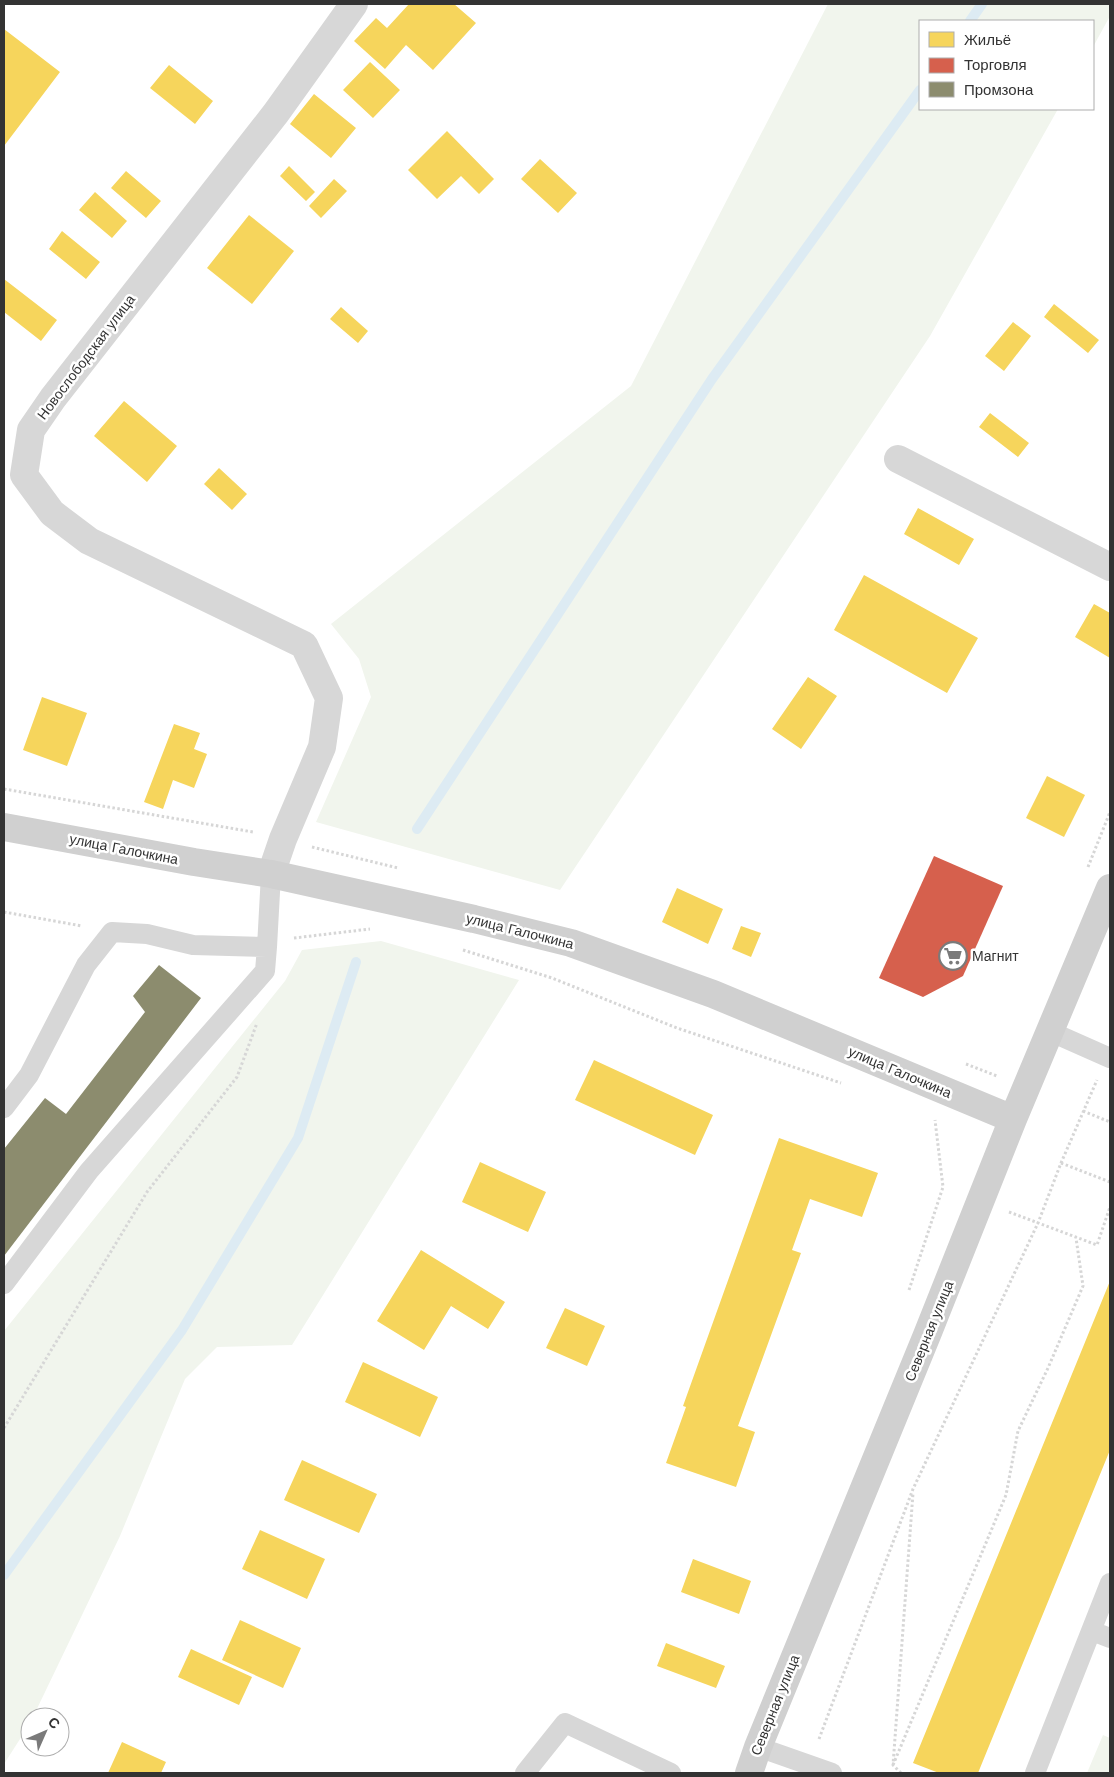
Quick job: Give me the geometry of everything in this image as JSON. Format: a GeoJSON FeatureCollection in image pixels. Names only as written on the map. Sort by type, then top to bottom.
{"type":"FeatureCollection","features":[{"type":"Feature","properties":{"kind":"street","name":"Новослободская улица"},"geometry":{"type":"LineString","coordinates":[[271,874],[282,839],[322,747],[329,698],[304,645],[89,541],[52,513],[24,475],[31,430],[276,113],[354,4]]}},
{"type":"Feature","properties":{"kind":"street"},"geometry":{"type":"LineString","coordinates":[[898,459],[1110,567]]}},
{"type":"Feature","properties":{"kind":"street","name":"улица Галочкина"},"geometry":{"type":"LineString","coordinates":[[4,827],[194,862],[271,874],[474,919],[571,943],[713,994],[1013,1119]]}},
{"type":"Feature","properties":{"kind":"street","name":"Северная улица"},"geometry":{"type":"LineString","coordinates":[[749,1773],[1013,1119],[1110,888]]}},
{"type":"Feature","properties":{"kind":"lane"},"geometry":{"type":"LineString","coordinates":[[4,1284],[89,1171],[265,972],[271,874]]}},
{"type":"Feature","properties":{"kind":"lane"},"geometry":{"type":"LineString","coordinates":[[4,1108],[29,1075],[86,965],[112,932],[147,934],[193,945],[267,947]]}},
{"type":"Feature","properties":{"kind":"lane"},"geometry":{"type":"LineString","coordinates":[[1049,1031],[1109,1058]]}},
{"type":"Feature","properties":{"kind":"lane"},"geometry":{"type":"LineString","coordinates":[[1035,1773],[1101,1634],[1110,1583]]}},
{"type":"Feature","properties":{"kind":"lane"},"geometry":{"type":"LineString","coordinates":[[526,1773],[566,1722],[671,1773]]}},
{"type":"Feature","properties":{"kind":"lane"},"geometry":{"type":"LineString","coordinates":[[758,1747],[832,1773]]}},
{"type":"Feature","properties":{"kind":"path"},"geometry":{"type":"LineString","coordinates":[[4,912],[112,932]]}},
{"type":"Feature","properties":{"kind":"path"},"geometry":{"type":"LineString","coordinates":[[267,947],[288,939],[374,928]]}},
{"type":"Feature","properties":{"kind":"path"},"geometry":{"type":"LineString","coordinates":[[455,948],[552,978],[677,1028],[843,1084]]}},
{"type":"Feature","properties":{"kind":"path"},"geometry":{"type":"LineString","coordinates":[[4,1428],[147,1192],[237,1077],[257,1022]]}},
{"type":"Feature","properties":{"kind":"path"},"geometry":{"type":"LineString","coordinates":[[809,1765],[913,1489],[1038,1223],[1083,1111],[1109,1058]]}},
{"type":"Feature","properties":{"kind":"path"},"geometry":{"type":"LineString","coordinates":[[1083,1111],[1110,1122]]}},
{"type":"Feature","properties":{"kind":"path"},"geometry":{"type":"LineString","coordinates":[[909,1291],[943,1187],[935,1114]]}},
{"type":"Feature","properties":{"kind":"path"},"geometry":{"type":"LineString","coordinates":[[1061,1163],[1110,1182]]}},
{"type":"Feature","properties":{"kind":"path"},"geometry":{"type":"LineString","coordinates":[[1038,1223],[1097,1245],[1110,1207]]}},
{"type":"Feature","properties":{"kind":"path"},"geometry":{"type":"LineString","coordinates":[[893,1765],[1006,1495],[1018,1431],[1048,1368],[1083,1286],[1076,1238]]}},
{"type":"Feature","properties":{"kind":"path"},"geometry":{"type":"LineString","coordinates":[[893,1765],[913,1489]]}},
{"type":"Feature","properties":{"kind":"path"},"geometry":{"type":"LineString","coordinates":[[893,1765],[902,1773]]}},
{"type":"Feature","properties":{"kind":"shaded area"},"geometry":{"type":"Polygon","coordinates":[[[828,4],[1110,4],[1110,16],[1094,45],[1094,20],[919,20],[919,110],[1057,110],[930,336],[560,890],[316,822],[371,697],[359,659],[331,624],[631,386],[828,4]]]}},
{"type":"Feature","properties":{"kind":"shaded area"},"geometry":{"type":"Polygon","coordinates":[[[381,941],[519,980],[292,1345],[217,1347],[185,1379],[120,1536],[38,1707],[20,1707],[20,1739],[4,1764],[4,1331],[285,981],[302,950],[381,941]]]}},
{"type":"Feature","properties":{"kind":"shaded area"},"geometry":{"type":"Polygon","coordinates":[[[1103,1735],[1110,1738],[1110,1773],[1087,1773],[1103,1735]]]}},
{"type":"Feature","properties":{"kind":"building: Жильё"},"geometry":{"type":"Polygon","coordinates":[[[409,4],[454,4],[476,23],[433,70],[406,45],[385,69],[354,41],[376,18],[387,28],[409,4]]]}},
{"type":"Feature","properties":{"kind":"building: Жильё"},"geometry":{"type":"Polygon","coordinates":[[[4,29],[60,72],[4,146],[4,29]]]}},
{"type":"Feature","properties":{"kind":"building: Жильё"},"geometry":{"type":"Polygon","coordinates":[[[370,62],[400,90],[373,118],[343,90],[370,62]]]}},
{"type":"Feature","properties":{"kind":"building: Жильё"},"geometry":{"type":"Polygon","coordinates":[[[169,65],[213,101],[195,124],[150,88],[169,65]]]}},
{"type":"Feature","properties":{"kind":"building: Жильё"},"geometry":{"type":"Polygon","coordinates":[[[314,94],[356,128],[331,158],[290,124],[314,94]]]}},
{"type":"Feature","properties":{"kind":"building: Жильё"},"geometry":{"type":"Polygon","coordinates":[[[447,131],[494,179],[479,194],[461,176],[437,199],[408,170],[447,131]]]}},
{"type":"Feature","properties":{"kind":"building: Жильё"},"geometry":{"type":"Polygon","coordinates":[[[540,159],[577,193],[558,213],[521,179],[540,159]]]}},
{"type":"Feature","properties":{"kind":"building: Жильё"},"geometry":{"type":"Polygon","coordinates":[[[289,166],[315,192],[306,201],[280,176],[289,166]]]}},
{"type":"Feature","properties":{"kind":"building: Жильё"},"geometry":{"type":"Polygon","coordinates":[[[126,171],[161,201],[146,218],[111,188],[126,171]]]}},
{"type":"Feature","properties":{"kind":"building: Жильё"},"geometry":{"type":"Polygon","coordinates":[[[334,179],[347,191],[321,218],[309,206],[334,179]]]}},
{"type":"Feature","properties":{"kind":"building: Жильё"},"geometry":{"type":"Polygon","coordinates":[[[95,192],[127,221],[112,238],[79,210],[95,192]]]}},
{"type":"Feature","properties":{"kind":"building: Жильё"},"geometry":{"type":"Polygon","coordinates":[[[249,215],[294,251],[252,304],[207,268],[249,215]]]}},
{"type":"Feature","properties":{"kind":"building: Жильё"},"geometry":{"type":"Polygon","coordinates":[[[62,231],[100,262],[86,279],[49,249],[62,231]]]}},
{"type":"Feature","properties":{"kind":"building: Жильё"},"geometry":{"type":"Polygon","coordinates":[[[4,279],[57,320],[41,341],[4,312],[4,279]]]}},
{"type":"Feature","properties":{"kind":"building: Жильё"},"geometry":{"type":"Polygon","coordinates":[[[1054,304],[1099,340],[1088,353],[1044,317],[1054,304]]]}},
{"type":"Feature","properties":{"kind":"building: Жильё"},"geometry":{"type":"Polygon","coordinates":[[[341,307],[368,331],[358,343],[330,319],[341,307]]]}},
{"type":"Feature","properties":{"kind":"building: Жильё"},"geometry":{"type":"Polygon","coordinates":[[[1013,322],[1031,336],[1004,371],[985,356],[1013,322]]]}},
{"type":"Feature","properties":{"kind":"building: Жильё"},"geometry":{"type":"Polygon","coordinates":[[[124,401],[177,446],[147,482],[94,436],[124,401]]]}},
{"type":"Feature","properties":{"kind":"building: Жильё"},"geometry":{"type":"Polygon","coordinates":[[[990,413],[1029,443],[1018,457],[979,427],[990,413]]]}},
{"type":"Feature","properties":{"kind":"building: Жильё"},"geometry":{"type":"Polygon","coordinates":[[[219,468],[247,494],[232,510],[204,484],[219,468]]]}},
{"type":"Feature","properties":{"kind":"building: Жильё"},"geometry":{"type":"Polygon","coordinates":[[[918,508],[974,539],[959,565],[904,534],[918,508]]]}},
{"type":"Feature","properties":{"kind":"building: Жильё"},"geometry":{"type":"Polygon","coordinates":[[[864,575],[978,638],[947,693],[834,630],[864,575]]]}},
{"type":"Feature","properties":{"kind":"building: Жильё"},"geometry":{"type":"Polygon","coordinates":[[[1094,604],[1110,613],[1110,658],[1075,637],[1094,604]]]}},
{"type":"Feature","properties":{"kind":"building: Жильё"},"geometry":{"type":"Polygon","coordinates":[[[808,677],[837,696],[801,749],[772,729],[808,677]]]}},
{"type":"Feature","properties":{"kind":"building: Жильё"},"geometry":{"type":"Polygon","coordinates":[[[42,697],[87,713],[67,766],[23,750],[42,697]]]}},
{"type":"Feature","properties":{"kind":"building: Жильё"},"geometry":{"type":"Polygon","coordinates":[[[174,724],[200,733],[194,749],[207,754],[194,788],[173,780],[163,809],[144,802],[174,724]]]}},
{"type":"Feature","properties":{"kind":"building: Жильё"},"geometry":{"type":"Polygon","coordinates":[[[1047,776],[1085,795],[1064,837],[1026,818],[1047,776]]]}},
{"type":"Feature","properties":{"kind":"building: Жильё"},"geometry":{"type":"Polygon","coordinates":[[[677,888],[723,909],[708,944],[662,922],[677,888]]]}},
{"type":"Feature","properties":{"kind":"building: Жильё"},"geometry":{"type":"Polygon","coordinates":[[[741,926],[761,933],[751,957],[732,949],[741,926]]]}},
{"type":"Feature","properties":{"kind":"building: Жильё"},"geometry":{"type":"Polygon","coordinates":[[[594,1060],[713,1115],[695,1155],[575,1100],[594,1060]]]}},
{"type":"Feature","properties":{"kind":"building: Жильё"},"geometry":{"type":"Polygon","coordinates":[[[779,1138],[878,1173],[862,1217],[810,1199],[792,1250],[801,1253],[738,1426],[755,1432],[736,1487],[666,1463],[686,1407],[683,1406],[779,1138]]]}},
{"type":"Feature","properties":{"kind":"building: Жильё"},"geometry":{"type":"Polygon","coordinates":[[[480,1162],[546,1192],[528,1232],[462,1202],[480,1162]]]}},
{"type":"Feature","properties":{"kind":"building: Жильё"},"geometry":{"type":"Polygon","coordinates":[[[421,1250],[505,1302],[488,1329],[451,1306],[424,1350],[377,1321],[421,1250]]]}},
{"type":"Feature","properties":{"kind":"building: Жильё"},"geometry":{"type":"Polygon","coordinates":[[[1110,1281],[1110,1450],[978,1773],[939,1773],[913,1763],[1110,1281]]]}},
{"type":"Feature","properties":{"kind":"building: Жильё"},"geometry":{"type":"Polygon","coordinates":[[[565,1308],[605,1326],[587,1366],[546,1348],[565,1308]]]}},
{"type":"Feature","properties":{"kind":"building: Жильё"},"geometry":{"type":"Polygon","coordinates":[[[363,1362],[438,1397],[420,1437],[345,1402],[363,1362]]]}},
{"type":"Feature","properties":{"kind":"building: Жильё"},"geometry":{"type":"Polygon","coordinates":[[[302,1460],[377,1494],[359,1533],[284,1500],[302,1460]]]}},
{"type":"Feature","properties":{"kind":"building: Жильё"},"geometry":{"type":"Polygon","coordinates":[[[260,1530],[325,1559],[307,1599],[242,1569],[260,1530]]]}},
{"type":"Feature","properties":{"kind":"building: Жильё"},"geometry":{"type":"Polygon","coordinates":[[[693,1559],[751,1581],[739,1614],[681,1592],[693,1559]]]}},
{"type":"Feature","properties":{"kind":"building: Жильё"},"geometry":{"type":"Polygon","coordinates":[[[240,1620],[301,1648],[283,1688],[222,1660],[240,1620]]]}},
{"type":"Feature","properties":{"kind":"building: Жильё"},"geometry":{"type":"Polygon","coordinates":[[[666,1643],[725,1666],[716,1688],[657,1666],[666,1643]]]}},
{"type":"Feature","properties":{"kind":"building: Жильё"},"geometry":{"type":"Polygon","coordinates":[[[191,1649],[252,1677],[239,1705],[178,1677],[191,1649]]]}},
{"type":"Feature","properties":{"kind":"building: Жильё"},"geometry":{"type":"Polygon","coordinates":[[[122,1742],[166,1762],[161,1773],[108,1773],[122,1742]]]}},
{"type":"Feature","properties":{"kind":"building: Торговля"},"geometry":{"type":"Polygon","coordinates":[[[934,856],[1003,886],[963,976],[923,997],[879,978],[934,856]]]}},
{"type":"Feature","properties":{"kind":"building: Промзона"},"geometry":{"type":"Polygon","coordinates":[[[159,965],[201,998],[4,1256],[4,1149],[45,1098],[66,1114],[145,1012],[133,996],[159,965]]]}},
{"type":"Feature","properties":{"kind":"waterway"},"geometry":{"type":"LineString","coordinates":[[971,20],[982,4]]}},
{"type":"Feature","properties":{"kind":"waterway"},"geometry":{"type":"LineString","coordinates":[[417,829],[712,379],[919,91]]}},
{"type":"Feature","properties":{"kind":"waterway"},"geometry":{"type":"LineString","coordinates":[[4,1575],[182,1330],[298,1138],[356,962]]}},
{"type":"Feature","properties":{"kind":"place","name":"Магнит"},"geometry":{"type":"Point","coordinates":[953,956]}}]}
